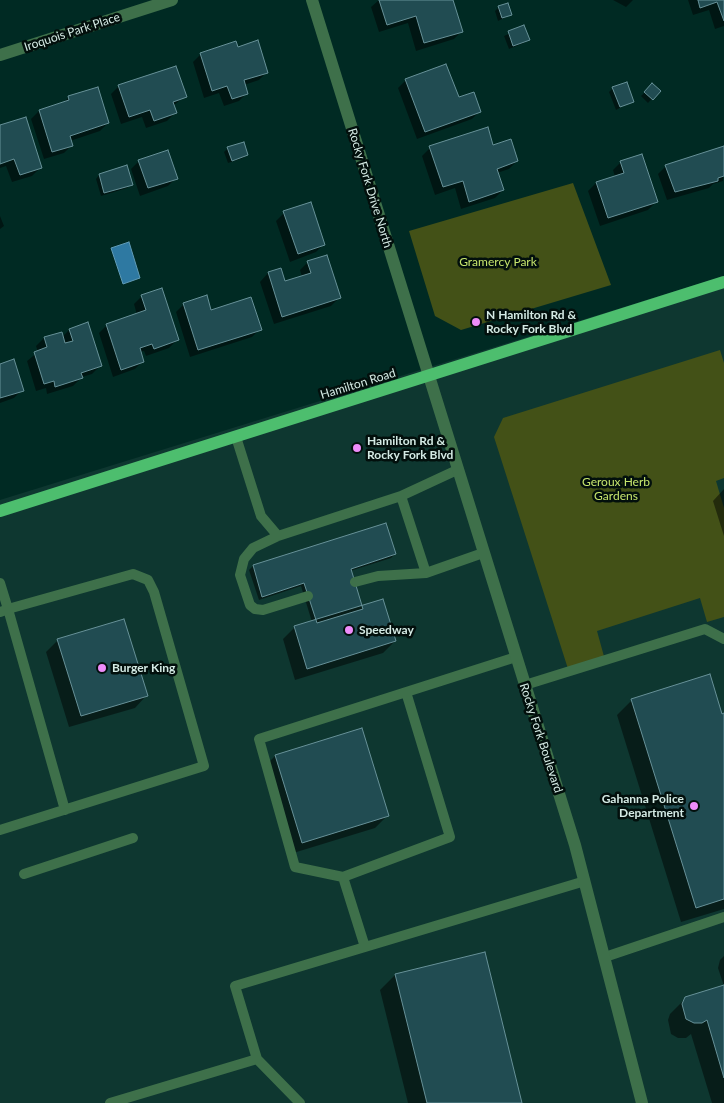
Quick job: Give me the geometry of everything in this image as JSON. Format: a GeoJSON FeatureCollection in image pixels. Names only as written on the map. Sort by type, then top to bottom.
{"type":"FeatureCollection","features":[{"type":"Feature","properties":{"kind":"main road","name":"Hamilton Road"},"geometry":{"type":"LineString","coordinates":[[0,511],[724,282]]}},
{"type":"Feature","properties":{"kind":"street","name":"Iroquois Park Place"},"geometry":{"type":"LineString","coordinates":[[0,54],[172,0]]}},
{"type":"Feature","properties":{"kind":"street","name":"Rocky Fork Drive North"},"geometry":{"type":"LineString","coordinates":[[312,0],[428,377]]}},
{"type":"Feature","properties":{"kind":"street","name":"Rocky Fork Boulevard"},"geometry":{"type":"LineString","coordinates":[[428,377],[585,881],[642,1103]]}},
{"type":"Feature","properties":{"kind":"lane"},"geometry":{"type":"LineString","coordinates":[[236,437],[261,516],[278,536]]}},
{"type":"Feature","properties":{"kind":"lane"},"geometry":{"type":"LineString","coordinates":[[308,596],[263,610],[256,609],[250,605],[240,574],[244,559],[253,548],[278,536],[401,496],[457,470]]}},
{"type":"Feature","properties":{"kind":"lane"},"geometry":{"type":"LineString","coordinates":[[401,496],[426,572]]}},
{"type":"Feature","properties":{"kind":"lane"},"geometry":{"type":"LineString","coordinates":[[355,582],[378,576],[426,572],[483,553]]}},
{"type":"Feature","properties":{"kind":"lane"},"geometry":{"type":"LineString","coordinates":[[0,830],[204,766],[154,592],[148,580],[133,574],[4,610]]}},
{"type":"Feature","properties":{"kind":"lane"},"geometry":{"type":"LineString","coordinates":[[0,583],[4,610],[65,810]]}},
{"type":"Feature","properties":{"kind":"lane"},"geometry":{"type":"LineString","coordinates":[[524,684],[705,629],[724,639]]}},
{"type":"Feature","properties":{"kind":"lane"},"geometry":{"type":"LineString","coordinates":[[406,692],[450,837],[343,877],[295,867],[259,739],[406,692],[516,657]]}},
{"type":"Feature","properties":{"kind":"lane"},"geometry":{"type":"LineString","coordinates":[[24,874],[133,838]]}},
{"type":"Feature","properties":{"kind":"lane"},"geometry":{"type":"LineString","coordinates":[[343,877],[365,947]]}},
{"type":"Feature","properties":{"kind":"lane"},"geometry":{"type":"LineString","coordinates":[[300,1103],[257,1059],[235,986],[585,881]]}},
{"type":"Feature","properties":{"kind":"lane"},"geometry":{"type":"LineString","coordinates":[[604,957],[724,917]]}},
{"type":"Feature","properties":{"kind":"lane"},"geometry":{"type":"LineString","coordinates":[[110,1103],[257,1059]]}},
{"type":"Feature","properties":{"kind":"shaded area"},"geometry":{"type":"Polygon","coordinates":[[[724,276],[724,1103],[0,1103],[0,500],[724,276]]]}},
{"type":"Feature","properties":{"kind":"green space","name":"Gramercy Park"},"geometry":{"type":"Polygon","coordinates":[[[573,183],[611,285],[461,330],[435,316],[409,231],[573,183]]]}},
{"type":"Feature","properties":{"kind":"green space","name":"Geroux Herb Gardens"},"geometry":{"type":"Polygon","coordinates":[[[720,350],[724,363],[724,478],[716,481],[724,508],[724,617],[707,622],[700,598],[597,631],[605,660],[569,672],[494,437],[503,418],[720,350]]]}},
{"type":"Feature","properties":{"kind":"water"},"geometry":{"type":"Polygon","coordinates":[[[129,242],[140,278],[123,284],[111,248],[129,242]]]}},
{"type":"Feature","properties":{"kind":"building"},"geometry":{"type":"Polygon","coordinates":[[[379,0],[453,0],[463,32],[424,43],[416,16],[387,25],[379,0]]]}},
{"type":"Feature","properties":{"kind":"building"},"geometry":{"type":"Polygon","coordinates":[[[698,0],[724,0],[724,21],[717,2],[700,8],[698,0]]]}},
{"type":"Feature","properties":{"kind":"building"},"geometry":{"type":"Polygon","coordinates":[[[508,3],[512,15],[502,18],[498,6],[508,3]]]}},
{"type":"Feature","properties":{"kind":"building"},"geometry":{"type":"Polygon","coordinates":[[[524,25],[530,40],[513,46],[508,31],[524,25]]]}},
{"type":"Feature","properties":{"kind":"building"},"geometry":{"type":"Polygon","coordinates":[[[258,40],[268,73],[244,80],[248,94],[232,99],[227,86],[212,91],[200,53],[236,41],[238,47],[258,40]]]}},
{"type":"Feature","properties":{"kind":"building"},"geometry":{"type":"Polygon","coordinates":[[[446,64],[459,97],[474,92],[481,112],[425,132],[405,79],[446,64]]]}},
{"type":"Feature","properties":{"kind":"building"},"geometry":{"type":"Polygon","coordinates":[[[176,66],[187,97],[173,102],[177,113],[154,121],[150,110],[129,117],[118,85],[176,66]]]}},
{"type":"Feature","properties":{"kind":"building"},"geometry":{"type":"Polygon","coordinates":[[[627,82],[634,102],[620,107],[612,87],[627,82]]]}},
{"type":"Feature","properties":{"kind":"building"},"geometry":{"type":"Polygon","coordinates":[[[652,83],[661,91],[653,100],[644,92],[652,83]]]}},
{"type":"Feature","properties":{"kind":"building"},"geometry":{"type":"Polygon","coordinates":[[[98,87],[109,123],[70,136],[73,146],[52,152],[39,110],[69,100],[68,96],[98,87]]]}},
{"type":"Feature","properties":{"kind":"building"},"geometry":{"type":"Polygon","coordinates":[[[26,117],[42,168],[20,175],[14,159],[0,164],[0,125],[26,117]]]}},
{"type":"Feature","properties":{"kind":"building"},"geometry":{"type":"Polygon","coordinates":[[[488,127],[493,145],[511,139],[518,161],[497,169],[504,190],[469,202],[463,181],[443,187],[429,146],[488,127]]]}},
{"type":"Feature","properties":{"kind":"building"},"geometry":{"type":"Polygon","coordinates":[[[244,142],[248,155],[232,161],[227,147],[244,142]]]}},
{"type":"Feature","properties":{"kind":"building"},"geometry":{"type":"Polygon","coordinates":[[[724,146],[724,176],[718,178],[718,181],[675,192],[665,165],[724,146]]]}},
{"type":"Feature","properties":{"kind":"building"},"geometry":{"type":"Polygon","coordinates":[[[168,150],[178,179],[148,188],[138,160],[168,150]]]}},
{"type":"Feature","properties":{"kind":"building"},"geometry":{"type":"Polygon","coordinates":[[[642,154],[658,202],[608,218],[596,182],[624,173],[620,161],[642,154]]]}},
{"type":"Feature","properties":{"kind":"building"},"geometry":{"type":"Polygon","coordinates":[[[127,165],[133,185],[104,193],[99,174],[127,165]]]}},
{"type":"Feature","properties":{"kind":"building"},"geometry":{"type":"Polygon","coordinates":[[[311,202],[325,245],[298,254],[283,211],[311,202]]]}},
{"type":"Feature","properties":{"kind":"building"},"geometry":{"type":"Polygon","coordinates":[[[327,255],[341,298],[282,317],[268,272],[281,268],[285,281],[311,273],[307,261],[327,255]]]}},
{"type":"Feature","properties":{"kind":"building"},"geometry":{"type":"Polygon","coordinates":[[[162,288],[179,340],[154,349],[152,344],[140,348],[144,362],[121,370],[106,324],[146,310],[141,295],[162,288]]]}},
{"type":"Feature","properties":{"kind":"building"},"geometry":{"type":"Polygon","coordinates":[[[207,295],[211,310],[251,297],[262,330],[198,350],[183,303],[207,295]]]}},
{"type":"Feature","properties":{"kind":"building"},"geometry":{"type":"Polygon","coordinates":[[[88,322],[102,366],[81,373],[83,378],[55,387],[54,381],[44,384],[34,352],[47,347],[44,337],[62,332],[65,343],[73,341],[69,329],[88,322]]]}},
{"type":"Feature","properties":{"kind":"building"},"geometry":{"type":"Polygon","coordinates":[[[14,359],[24,391],[0,398],[0,364],[14,359]]]}},
{"type":"Feature","properties":{"kind":"building"},"geometry":{"type":"Polygon","coordinates":[[[386,523],[396,554],[351,569],[363,609],[317,623],[304,583],[262,597],[253,565],[386,523]]]}},
{"type":"Feature","properties":{"kind":"building"},"geometry":{"type":"Polygon","coordinates":[[[383,599],[396,641],[307,669],[294,626],[383,599]]]}},
{"type":"Feature","properties":{"kind":"building","name":"Burger King"},"geometry":{"type":"Polygon","coordinates":[[[124,619],[148,696],[81,716],[57,639],[124,619]]]}},
{"type":"Feature","properties":{"kind":"building","name":"Gahanna Police Department"},"geometry":{"type":"Polygon","coordinates":[[[710,674],[722,714],[724,713],[724,899],[696,908],[631,699],[710,674]]]}},
{"type":"Feature","properties":{"kind":"building"},"geometry":{"type":"Polygon","coordinates":[[[362,728],[389,816],[302,843],[275,755],[362,728]]]}},
{"type":"Feature","properties":{"kind":"building"},"geometry":{"type":"Polygon","coordinates":[[[485,952],[522,1103],[427,1103],[395,974],[485,952]]]}},
{"type":"Feature","properties":{"kind":"building"},"geometry":{"type":"Polygon","coordinates":[[[724,985],[724,1078],[707,1020],[702,1023],[694,1023],[686,1019],[682,1004],[685,997],[724,985]]]}},
{"type":"Feature","properties":{"kind":"place","name":"N Hamilton Rd & Rocky Fork Blvd"},"geometry":{"type":"Point","coordinates":[476,322]}},
{"type":"Feature","properties":{"kind":"place","name":"Hamilton Rd & Rocky Fork Blvd"},"geometry":{"type":"Point","coordinates":[357,448]}},
{"type":"Feature","properties":{"kind":"place","name":"Speedway"},"geometry":{"type":"Point","coordinates":[349,630]}},
{"type":"Feature","properties":{"kind":"place","name":"Burger King"},"geometry":{"type":"Point","coordinates":[102,668]}},
{"type":"Feature","properties":{"kind":"place","name":"Gahanna Police Department"},"geometry":{"type":"Point","coordinates":[694,806]}}]}
